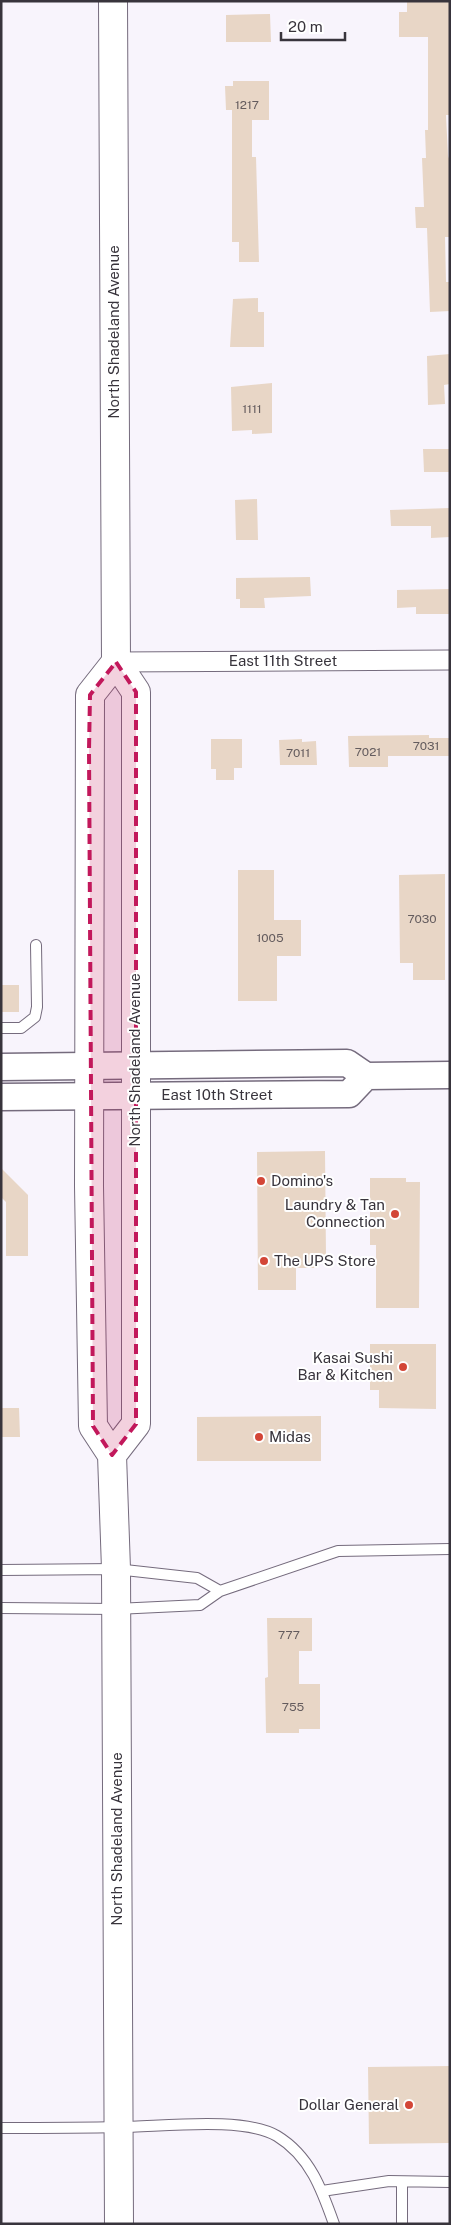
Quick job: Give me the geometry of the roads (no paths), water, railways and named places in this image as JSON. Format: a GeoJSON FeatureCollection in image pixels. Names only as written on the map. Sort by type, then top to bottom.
{"type":"FeatureCollection","features":[{"type":"Feature","properties":{"kind":"main road","name":"North Shadeland Avenue"},"geometry":{"type":"LineString","coordinates":[[113,1],[116,662],[136,692],[136,1424],[112,1455],[116,1569],[119,2224]]}},
{"type":"Feature","properties":{"kind":"main road"},"geometry":{"type":"LineString","coordinates":[[112,1455],[93,1426],[89,1186],[90,695],[116,662]]}},
{"type":"Feature","properties":{"kind":"main road","name":"East 10th Street"},"geometry":{"type":"LineString","coordinates":[[1,1067],[347,1063],[366,1076],[349,1094],[1,1097]]}},
{"type":"Feature","properties":{"kind":"main road"},"geometry":{"type":"LineString","coordinates":[[366,1076],[450,1075]]}},
{"type":"Feature","properties":{"kind":"street","name":"East 11th Street"},"geometry":{"type":"LineString","coordinates":[[116,662],[450,660]]}},
{"type":"Feature","properties":{"kind":"lane"},"geometry":{"type":"LineString","coordinates":[[1,1028],[20,1028],[35,1017],[37,1007],[36,945]]}},
{"type":"Feature","properties":{"kind":"lane"},"geometry":{"type":"LineString","coordinates":[[1,1608],[116,1609],[200,1605],[220,1591],[338,1551],[450,1549]]}},
{"type":"Feature","properties":{"kind":"lane"},"geometry":{"type":"LineString","coordinates":[[1,1570],[116,1569],[197,1578],[220,1591]]}},
{"type":"Feature","properties":{"kind":"lane"},"geometry":{"type":"LineString","coordinates":[[1,2128],[238,2126],[258,2129],[277,2136],[296,2151],[311,2168],[334,2224]]}},
{"type":"Feature","properties":{"kind":"lane"},"geometry":{"type":"LineString","coordinates":[[322,2191],[389,2181],[450,2182]]}},
{"type":"Feature","properties":{"kind":"lane"},"geometry":{"type":"LineString","coordinates":[[402,2182],[402,2224]]}},
{"type":"Feature","properties":{"kind":"place","name":"Domino's"},"geometry":{"type":"Point","coordinates":[261,1181]}},
{"type":"Feature","properties":{"kind":"place","name":"Laundry & Tan Connection"},"geometry":{"type":"Point","coordinates":[395,1214]}},
{"type":"Feature","properties":{"kind":"place","name":"The UPS Store"},"geometry":{"type":"Point","coordinates":[264,1261]}},
{"type":"Feature","properties":{"kind":"place","name":"Kasai Sushi Bar & Kitchen"},"geometry":{"type":"Point","coordinates":[403,1367]}},
{"type":"Feature","properties":{"kind":"place","name":"Midas"},"geometry":{"type":"Point","coordinates":[259,1437]}},
{"type":"Feature","properties":{"kind":"place","name":"Dollar General"},"geometry":{"type":"Point","coordinates":[409,2105]}}]}
